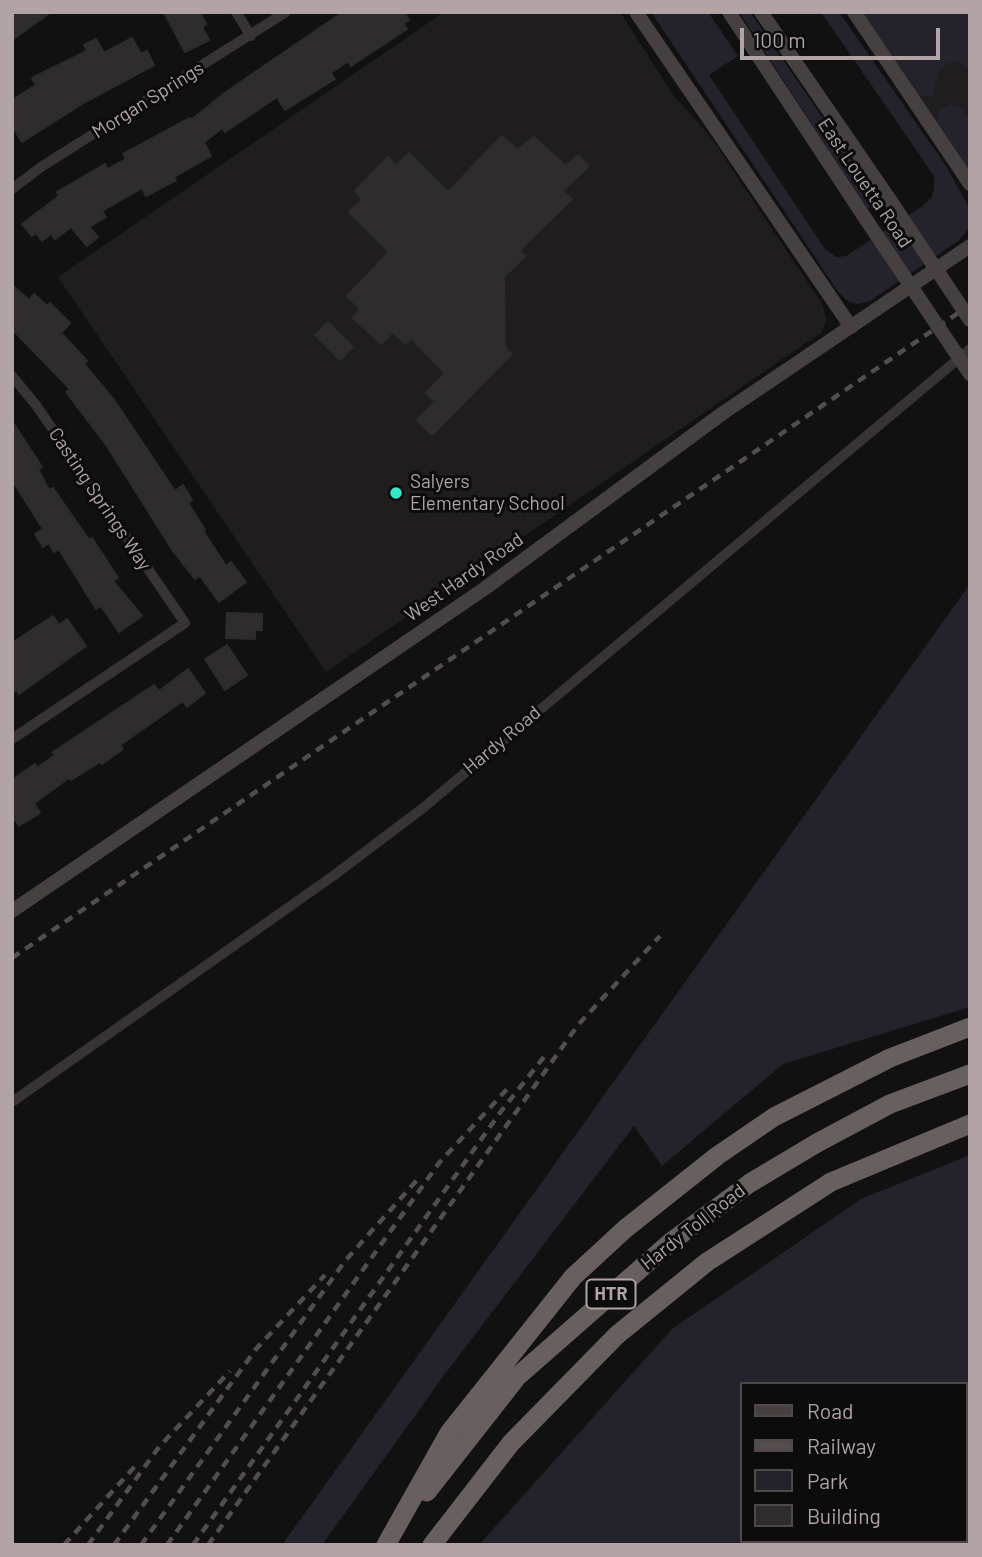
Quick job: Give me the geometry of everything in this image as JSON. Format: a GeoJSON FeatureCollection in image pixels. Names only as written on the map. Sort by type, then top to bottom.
{"type":"FeatureCollection","features":[{"type":"Feature","properties":{"kind":"highway"},"geometry":{"type":"LineString","coordinates":[[386,1545],[449,1433],[573,1277],[625,1229],[717,1156],[774,1117],[890,1058],[970,1027]]}},
{"type":"Feature","properties":{"kind":"highway","name":"Hardy Toll Road"},"geometry":{"type":"LineString","coordinates":[[386,1545],[528,1367],[672,1241],[750,1183],[890,1104],[970,1074]]}},
{"type":"Feature","properties":{"kind":"highway","name":"Hardy Toll Road"},"geometry":{"type":"LineString","coordinates":[[432,1545],[511,1443],[617,1335],[708,1262],[831,1182],[970,1124]]}},
{"type":"Feature","properties":{"kind":"main road"},"geometry":{"type":"LineString","coordinates":[[636,12],[851,327]]}},
{"type":"Feature","properties":{"kind":"main road","name":"East Louetta Road"},"geometry":{"type":"LineString","coordinates":[[729,12],[970,374]]}},
{"type":"Feature","properties":{"kind":"main road","name":"East Louetta Road"},"geometry":{"type":"LineString","coordinates":[[761,12],[970,320]]}},
{"type":"Feature","properties":{"kind":"main road"},"geometry":{"type":"LineString","coordinates":[[854,12],[970,184]]}},
{"type":"Feature","properties":{"kind":"main road","name":"West Hardy Road"},"geometry":{"type":"LineString","coordinates":[[12,911],[484,589],[723,413],[970,246]]}},
{"type":"Feature","properties":{"kind":"street"},"geometry":{"type":"LineString","coordinates":[[236,12],[251,36]]}},
{"type":"Feature","properties":{"kind":"street","name":"Morgan Springs"},"geometry":{"type":"LineString","coordinates":[[12,189],[41,167],[286,12]]}},
{"type":"Feature","properties":{"kind":"street","name":"Hardy Road"},"geometry":{"type":"LineString","coordinates":[[12,1102],[333,876],[423,808],[970,349]]}},
{"type":"Feature","properties":{"kind":"street","name":"Casting Springs Way"},"geometry":{"type":"LineString","coordinates":[[12,376],[36,405],[185,623],[12,739]]}},
{"type":"Feature","properties":{"kind":"shaded area","name":"Salyers Elementary School"},"geometry":{"type":"Polygon","coordinates":[[[444,12],[620,12],[674,96],[710,136],[823,305],[826,321],[822,332],[326,672],[58,277],[444,12]]]}},
{"type":"Feature","properties":{"kind":"shaded area"},"geometry":{"type":"Polygon","coordinates":[[[970,12],[970,172],[882,42],[970,12]]]}},
{"type":"Feature","properties":{"kind":"green space"},"geometry":{"type":"Polygon","coordinates":[[[651,12],[708,12],[738,56],[709,75],[825,249],[836,257],[846,256],[921,207],[932,197],[934,187],[934,176],[821,12],[839,12],[946,166],[970,209],[970,227],[958,241],[870,301],[858,304],[849,302],[839,293],[651,12]]]}},
{"type":"Feature","properties":{"kind":"green space"},"geometry":{"type":"Polygon","coordinates":[[[739,12],[750,12],[879,200],[867,209],[739,12]]]}},
{"type":"Feature","properties":{"kind":"green space"},"geometry":{"type":"Polygon","coordinates":[[[862,12],[970,12],[970,68],[955,61],[946,64],[939,72],[932,97],[918,96],[862,12]]]}},
{"type":"Feature","properties":{"kind":"green space"},"geometry":{"type":"Polygon","coordinates":[[[951,104],[959,106],[970,121],[970,172],[937,123],[939,109],[951,104]]]}},
{"type":"Feature","properties":{"kind":"green space"},"geometry":{"type":"Polygon","coordinates":[[[970,584],[970,1007],[783,1064],[662,1166],[634,1126],[445,1374],[322,1545],[282,1545],[970,584]]]}},
{"type":"Feature","properties":{"kind":"green space"},"geometry":{"type":"Polygon","coordinates":[[[970,1155],[970,1545],[479,1545],[672,1329],[861,1199],[970,1155]]]}},
{"type":"Feature","properties":{"kind":"building"},"geometry":{"type":"Polygon","coordinates":[[[12,12],[51,12],[12,40],[12,12]]]}},
{"type":"Feature","properties":{"kind":"building"},"geometry":{"type":"Polygon","coordinates":[[[164,12],[200,12],[206,24],[202,27],[209,40],[185,52],[164,12]]]}},
{"type":"Feature","properties":{"kind":"building"},"geometry":{"type":"Polygon","coordinates":[[[343,12],[404,12],[409,20],[403,23],[407,29],[351,66],[348,61],[331,73],[335,79],[285,110],[277,97],[225,132],[222,128],[204,142],[211,156],[174,177],[176,180],[146,196],[142,188],[102,211],[106,217],[89,227],[98,237],[87,246],[71,227],[55,239],[51,234],[42,241],[36,233],[32,236],[22,224],[59,196],[57,192],[105,164],[108,169],[126,159],[123,154],[190,118],[191,120],[226,92],[343,12]]]}},
{"type":"Feature","properties":{"kind":"building"},"geometry":{"type":"Polygon","coordinates":[[[132,38],[141,54],[147,51],[154,65],[85,102],[22,142],[12,126],[12,100],[36,85],[32,78],[87,51],[84,45],[96,39],[104,53],[132,38]]]}},
{"type":"Feature","properties":{"kind":"building"},"geometry":{"type":"Polygon","coordinates":[[[502,136],[517,150],[534,137],[566,166],[578,155],[589,166],[563,191],[572,199],[520,250],[525,256],[504,277],[505,347],[512,354],[432,435],[417,420],[435,402],[426,393],[445,373],[411,338],[405,344],[393,332],[381,344],[353,318],[360,309],[347,296],[389,252],[349,212],[362,200],[355,191],[388,157],[396,166],[409,153],[448,192],[502,136]]]}},
{"type":"Feature","properties":{"kind":"building"},"geometry":{"type":"Polygon","coordinates":[[[12,285],[29,300],[34,294],[47,306],[50,303],[70,323],[61,333],[87,361],[84,364],[114,400],[175,491],[183,485],[192,500],[188,503],[205,530],[203,531],[226,566],[231,562],[246,582],[219,602],[200,576],[195,579],[173,551],[107,446],[66,392],[70,389],[12,329],[12,285]]]}},
{"type":"Feature","properties":{"kind":"building"},"geometry":{"type":"Polygon","coordinates":[[[328,322],[353,347],[340,360],[315,335],[328,322]]]}},
{"type":"Feature","properties":{"kind":"building"},"geometry":{"type":"Polygon","coordinates":[[[12,421],[42,467],[38,469],[49,490],[53,488],[89,540],[92,538],[118,578],[113,581],[142,616],[119,632],[101,606],[96,609],[59,549],[54,552],[49,543],[43,547],[35,534],[43,529],[12,480],[12,421]]]}},
{"type":"Feature","properties":{"kind":"building"},"geometry":{"type":"Polygon","coordinates":[[[227,613],[262,614],[262,630],[255,630],[255,639],[226,638],[227,613]]]}},
{"type":"Feature","properties":{"kind":"building"},"geometry":{"type":"Polygon","coordinates":[[[53,616],[59,625],[67,619],[86,646],[19,694],[16,690],[12,693],[12,643],[53,616]]]}},
{"type":"Feature","properties":{"kind":"building"},"geometry":{"type":"Polygon","coordinates":[[[227,645],[247,675],[225,690],[205,659],[227,645]]]}},
{"type":"Feature","properties":{"kind":"building"},"geometry":{"type":"Polygon","coordinates":[[[188,669],[205,693],[187,707],[183,701],[120,745],[123,749],[102,764],[100,762],[71,780],[69,778],[34,803],[40,813],[19,826],[12,815],[12,780],[35,764],[37,768],[55,755],[53,752],[154,685],[159,691],[188,669]]]}},
{"type":"Feature","properties":{"kind":"railway"},"geometry":{"type":"LineString","coordinates":[[12,958],[970,305]]}},
{"type":"Feature","properties":{"kind":"railway"},"geometry":{"type":"LineString","coordinates":[[208,1545],[578,1025],[660,936]]}},
{"type":"Feature","properties":{"kind":"railway"},"geometry":{"type":"LineString","coordinates":[[193,1545],[502,1110],[544,1057]]}},
{"type":"Feature","properties":{"kind":"railway"},"geometry":{"type":"LineString","coordinates":[[167,1545],[439,1163],[509,1087]]}},
{"type":"Feature","properties":{"kind":"railway"},"geometry":{"type":"LineString","coordinates":[[141,1545],[345,1261],[417,1180]]}},
{"type":"Feature","properties":{"kind":"railway"},"geometry":{"type":"LineString","coordinates":[[114,1545],[256,1349],[325,1275]]}},
{"type":"Feature","properties":{"kind":"railway"},"geometry":{"type":"LineString","coordinates":[[88,1545],[159,1447],[230,1371]]}},
{"type":"Feature","properties":{"kind":"railway"},"geometry":{"type":"LineString","coordinates":[[64,1545],[138,1463]]}},
{"type":"Feature","properties":{"kind":"place","name":"Salyers Elementary School"},"geometry":{"type":"Point","coordinates":[396,493]}}]}
